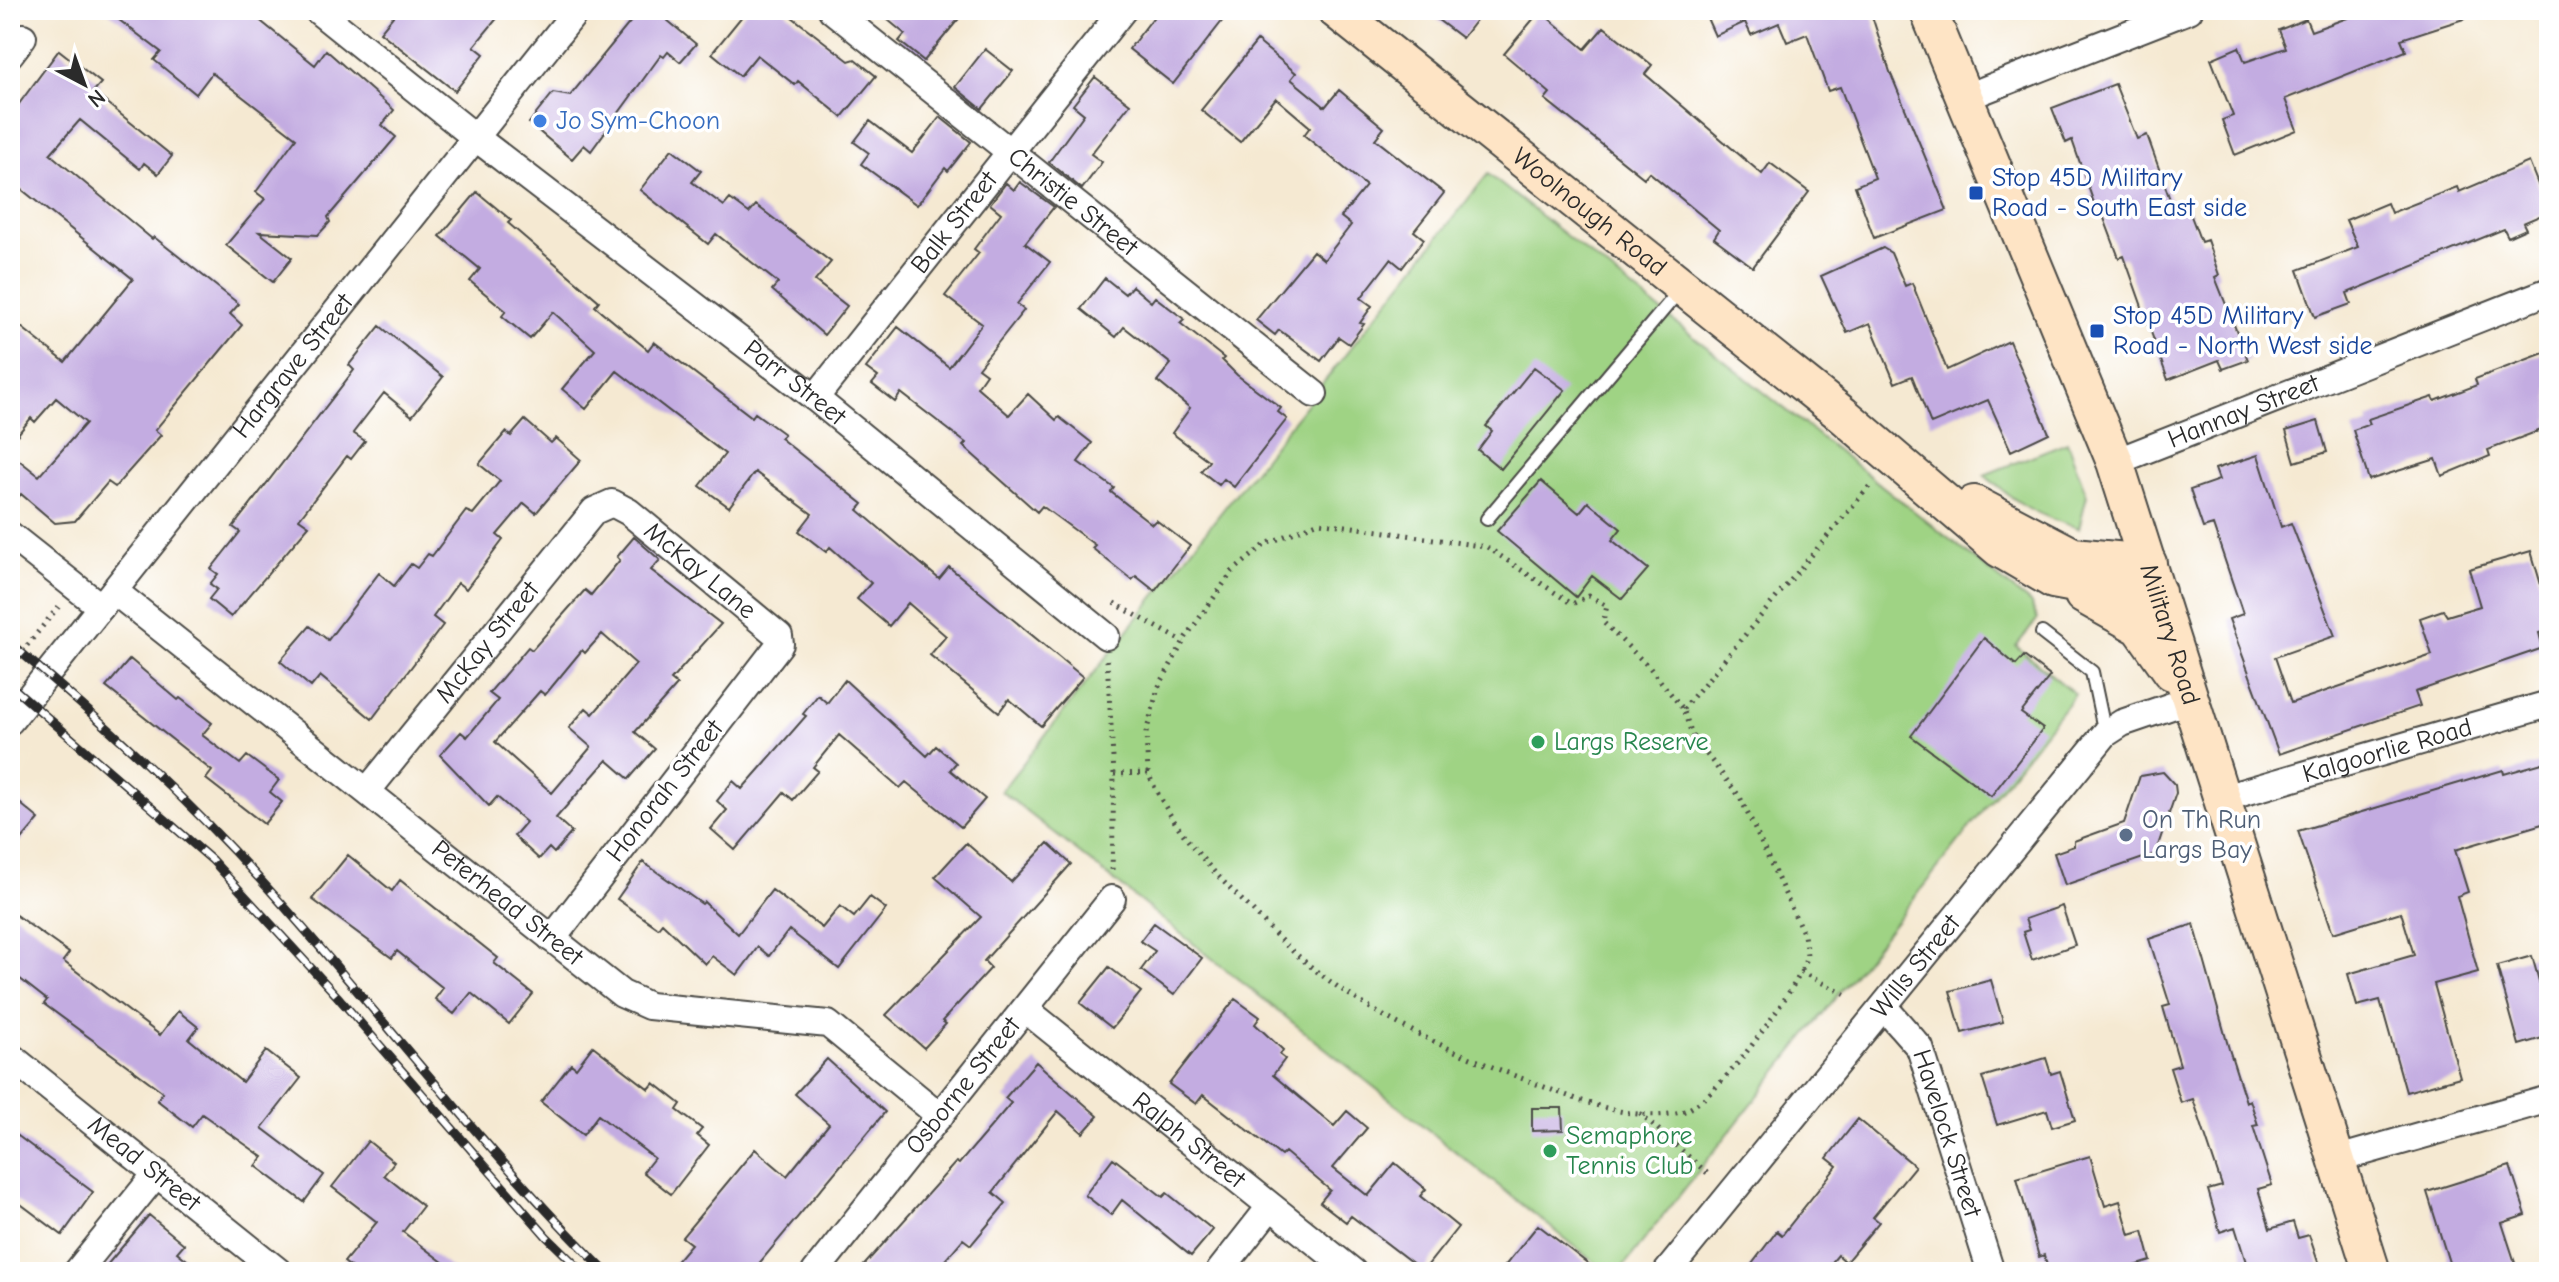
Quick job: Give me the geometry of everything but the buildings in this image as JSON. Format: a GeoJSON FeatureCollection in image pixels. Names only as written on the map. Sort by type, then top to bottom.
{"type":"FeatureCollection","features":[{"type":"Feature","properties":{"kind":"main road","name":"Woolnough Road"},"geometry":{"type":"LineString","coordinates":[[1336,10],[1843,415],[2000,549],[2053,580],[2118,592],[2153,578]]}},
{"type":"Feature","properties":{"kind":"main road","name":"Military Road"},"geometry":{"type":"LineString","coordinates":[[1928,10],[2115,462],[2372,1272]]}},
{"type":"Feature","properties":{"kind":"main road","name":"Woolnough Road"},"geometry":{"type":"LineString","coordinates":[[1843,415],[1991,516],[2073,556],[2153,578]]}},
{"type":"Feature","properties":{"kind":"main road"},"geometry":{"type":"LineString","coordinates":[[2053,580],[2140,627],[2192,699]]}},
{"type":"Feature","properties":{"kind":"street","name":"Parr Street"},"geometry":{"type":"LineString","coordinates":[[317,10],[475,137],[815,398],[1106,636]]}},
{"type":"Feature","properties":{"kind":"street","name":"Hargrave Street"},"geometry":{"type":"LineString","coordinates":[[10,721],[577,10]]}},
{"type":"Feature","properties":{"kind":"street","name":"Christie Street"},"geometry":{"type":"LineString","coordinates":[[832,10],[1314,394]]}},
{"type":"Feature","properties":{"kind":"street","name":"Balk Street"},"geometry":{"type":"LineString","coordinates":[[815,398],[1123,10]]}},
{"type":"Feature","properties":{"kind":"street"},"geometry":{"type":"LineString","coordinates":[[1964,98],[2189,10]]}},
{"type":"Feature","properties":{"kind":"street","name":"Hannay Street"},"geometry":{"type":"LineString","coordinates":[[2115,462],[2549,291]]}},
{"type":"Feature","properties":{"kind":"street","name":"McKay Lane"},"geometry":{"type":"LineString","coordinates":[[612,503],[629,512],[779,636],[780,644]]}},
{"type":"Feature","properties":{"kind":"street","name":"McKay Street"},"geometry":{"type":"LineString","coordinates":[[368,790],[594,511],[612,503]]}},
{"type":"Feature","properties":{"kind":"street","name":"Peterhead Street"},"geometry":{"type":"LineString","coordinates":[[10,535],[107,599],[368,790],[622,994],[649,1006],[828,1024],[940,1116]]}},
{"type":"Feature","properties":{"kind":"street","name":"Honorah Street"},"geometry":{"type":"LineString","coordinates":[[552,939],[780,644]]}},
{"type":"Feature","properties":{"kind":"street","name":"Wills Street"},"geometry":{"type":"LineString","coordinates":[[1667,1272],[2105,734],[2122,723],[2192,699]]}},
{"type":"Feature","properties":{"kind":"street","name":"Kalgoorlie Road"},"geometry":{"type":"LineString","coordinates":[[2224,798],[2549,704]]}},
{"type":"Feature","properties":{"kind":"street","name":"Osborne Street"},"geometry":{"type":"LineString","coordinates":[[815,1272],[1112,899]]}},
{"type":"Feature","properties":{"kind":"street","name":"Havelock Street"},"geometry":{"type":"LineString","coordinates":[[1884,1007],[1920,1048],[1991,1272]]}},
{"type":"Feature","properties":{"kind":"street","name":"Ralph Street"},"geometry":{"type":"LineString","coordinates":[[1025,1009],[1353,1272]]}},
{"type":"Feature","properties":{"kind":"street","name":"Mead Street"},"geometry":{"type":"LineString","coordinates":[[10,1056],[279,1272]]}},
{"type":"Feature","properties":{"kind":"street"},"geometry":{"type":"LineString","coordinates":[[2338,1159],[2549,1099]]}},
{"type":"Feature","properties":{"kind":"street"},"geometry":{"type":"LineString","coordinates":[[77,1272],[157,1173]]}},
{"type":"Feature","properties":{"kind":"street"},"geometry":{"type":"LineString","coordinates":[[1219,1272],[1270,1207]]}},
{"type":"Feature","properties":{"kind":"lane"},"geometry":{"type":"LineString","coordinates":[[1487,519],[1683,287]]}},
{"type":"Feature","properties":{"kind":"lane"},"geometry":{"type":"LineString","coordinates":[[2042,633],[2092,672],[2105,734]]}},
{"type":"Feature","properties":{"kind":"path"},"geometry":{"type":"LineString","coordinates":[[1683,709],[1872,483]]}},
{"type":"Feature","properties":{"kind":"path"},"geometry":{"type":"LineString","coordinates":[[1319,522],[1487,547],[1572,604],[1589,596],[1607,606],[1603,622],[1650,668],[1683,709],[1693,737],[1740,797],[1804,935],[1807,955],[1789,995],[1708,1098],[1682,1112],[1640,1113],[1573,1098],[1469,1060],[1416,1034],[1342,990],[1296,954],[1220,881],[1164,810],[1148,773],[1146,733],[1158,688],[1184,642],[1232,572],[1243,562],[1266,544],[1319,522]]}},
{"type":"Feature","properties":{"kind":"path"},"geometry":{"type":"LineString","coordinates":[[10,676],[17,668],[11,664],[61,603]]}},
{"type":"Feature","properties":{"kind":"path"},"geometry":{"type":"LineString","coordinates":[[1114,603],[1184,642]]}},
{"type":"Feature","properties":{"kind":"path"},"geometry":{"type":"LineString","coordinates":[[1106,636],[1114,774],[1112,899]]}},
{"type":"Feature","properties":{"kind":"path"},"geometry":{"type":"LineString","coordinates":[[1114,774],[1148,773]]}},
{"type":"Feature","properties":{"kind":"path"},"geometry":{"type":"LineString","coordinates":[[1801,972],[1850,997]]}},
{"type":"Feature","properties":{"kind":"path"},"geometry":{"type":"LineString","coordinates":[[1640,1113],[1707,1173]]}},
{"type":"Feature","properties":{"kind":"green space","name":"Largs Reserve"},"geometry":{"type":"Polygon","coordinates":[[[1488,174],[2030,603],[2038,619],[2016,646],[2075,694],[1619,1272],[1606,1271],[1001,791],[1488,174]]]}},
{"type":"Feature","properties":{"kind":"green space"},"geometry":{"type":"Polygon","coordinates":[[[2067,442],[2087,495],[2079,528],[2028,508],[1984,475],[2067,442]]]}},
{"type":"Feature","properties":{"kind":"railway"},"geometry":{"type":"LineString","coordinates":[[10,643],[142,760],[235,852],[475,1130],[606,1272]]}},
{"type":"Feature","properties":{"kind":"railway"},"geometry":{"type":"LineString","coordinates":[[10,685],[212,860],[337,996],[547,1237],[583,1272]]}},
{"type":"Feature","properties":{"kind":"place","name":"Jo Sym-Choon"},"geometry":{"type":"Point","coordinates":[540,121]}},
{"type":"Feature","properties":{"kind":"place","name":"Stop 45D Military Road - South East side"},"geometry":{"type":"Point","coordinates":[1976,193]}},
{"type":"Feature","properties":{"kind":"place","name":"Stop 45D Military Road - North West side"},"geometry":{"type":"Point","coordinates":[2097,331]}},
{"type":"Feature","properties":{"kind":"place","name":"Largs Reserve"},"geometry":{"type":"Point","coordinates":[1538,742]}},
{"type":"Feature","properties":{"kind":"place","name":"On Th Run Largs Bay"},"geometry":{"type":"Point","coordinates":[2126,835]}},
{"type":"Feature","properties":{"kind":"place","name":"Semaphore Tennis Club"},"geometry":{"type":"Point","coordinates":[1550,1151]}}]}
